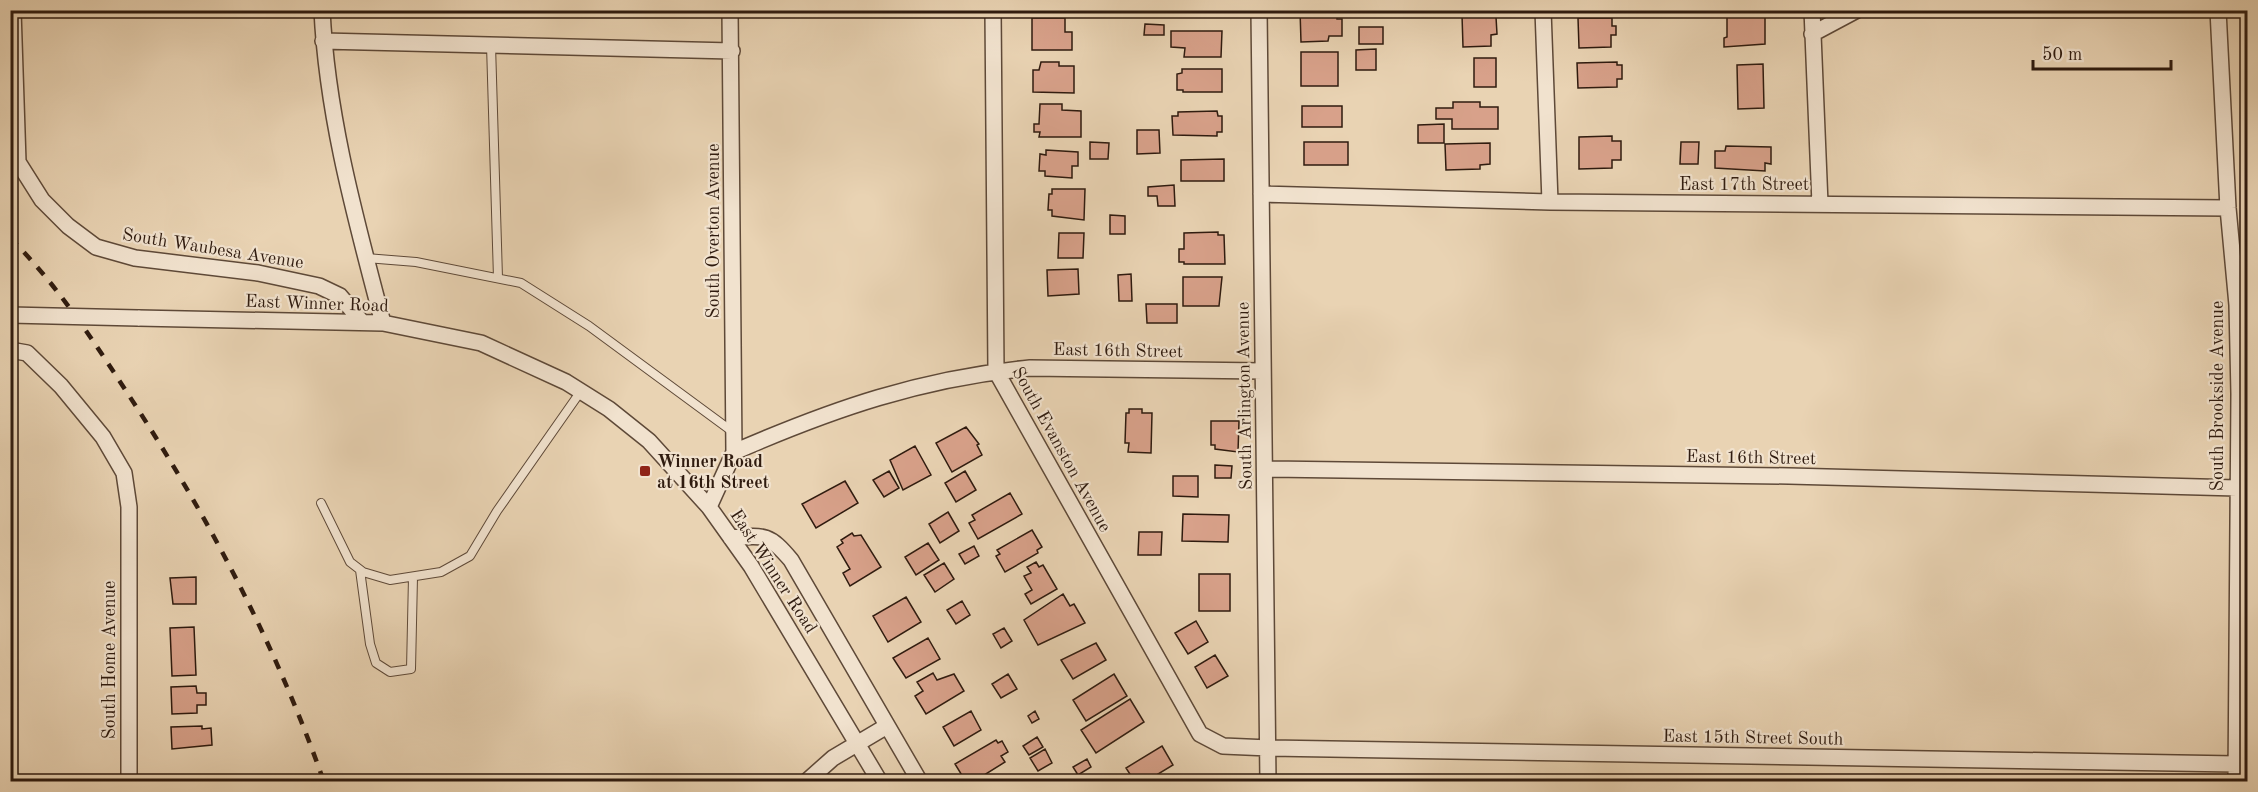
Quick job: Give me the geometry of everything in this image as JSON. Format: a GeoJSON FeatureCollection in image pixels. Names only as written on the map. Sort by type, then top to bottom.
{"type":"FeatureCollection","features":[{"type":"Feature","properties":{"kind":"street","name":"South Waubesa Avenue"},"geometry":{"type":"LineString","coordinates":[[13,10],[18,162],[42,200],[68,226],[96,247],[135,258],[258,273],[319,286],[339,296],[362,322]]}},
{"type":"Feature","properties":{"kind":"street"},"geometry":{"type":"LineString","coordinates":[[322,10],[323,41],[343,172],[384,323]]}},
{"type":"Feature","properties":{"kind":"street","name":"South Overton Avenue"},"geometry":{"type":"LineString","coordinates":[[730,10],[734,452]]}},
{"type":"Feature","properties":{"kind":"street","name":"South Evanston Avenue"},"geometry":{"type":"LineString","coordinates":[[993,10],[996,371],[1200,734],[1223,746],[1269,748]]}},
{"type":"Feature","properties":{"kind":"street","name":"South Arlington Avenue"},"geometry":{"type":"LineString","coordinates":[[1259,10],[1268,782]]}},
{"type":"Feature","properties":{"kind":"street"},"geometry":{"type":"LineString","coordinates":[[1543,10],[1550,202]]}},
{"type":"Feature","properties":{"kind":"street"},"geometry":{"type":"LineString","coordinates":[[1812,10],[1820,204]]}},
{"type":"Feature","properties":{"kind":"street"},"geometry":{"type":"LineString","coordinates":[[1812,34],[1857,10]]}},
{"type":"Feature","properties":{"kind":"street","name":"South Brookside Avenue"},"geometry":{"type":"LineString","coordinates":[[2214,11],[2237,305],[2239,394],[2236,782]]}},
{"type":"Feature","properties":{"kind":"street"},"geometry":{"type":"LineString","coordinates":[[323,41],[732,51]]}},
{"type":"Feature","properties":{"kind":"street","name":"East 17th Street"},"geometry":{"type":"LineString","coordinates":[[1261,194],[1550,202],[2228,208]]}},
{"type":"Feature","properties":{"kind":"street","name":"East Winner Road"},"geometry":{"type":"LineString","coordinates":[[10,315],[384,323],[481,343],[566,382],[609,409],[649,441],[709,507],[751,566],[880,782]]}},
{"type":"Feature","properties":{"kind":"street","name":"South Home Avenue"},"geometry":{"type":"LineString","coordinates":[[10,350],[27,353],[61,386],[104,437],[124,473],[129,507],[129,782]]}},
{"type":"Feature","properties":{"kind":"street","name":"East 16th Street"},"geometry":{"type":"LineString","coordinates":[[734,452],[861,401],[928,383],[996,371],[1030,368],[1263,372]]}},
{"type":"Feature","properties":{"kind":"street"},"geometry":{"type":"LineString","coordinates":[[709,507],[734,452]]}},
{"type":"Feature","properties":{"kind":"street","name":"East 16th Street"},"geometry":{"type":"LineString","coordinates":[[1265,469],[1789,476],[2237,488]]}},
{"type":"Feature","properties":{"kind":"street"},"geometry":{"type":"LineString","coordinates":[[731,538],[757,536],[774,540],[785,554],[920,782]]}},
{"type":"Feature","properties":{"kind":"street"},"geometry":{"type":"LineString","coordinates":[[806,782],[833,758],[887,726]]}},
{"type":"Feature","properties":{"kind":"street","name":"East 15th Street South"},"geometry":{"type":"LineString","coordinates":[[1269,748],[2236,764]]}},
{"type":"Feature","properties":{"kind":"lane"},"geometry":{"type":"LineString","coordinates":[[491,45],[498,278]]}},
{"type":"Feature","properties":{"kind":"lane"},"geometry":{"type":"LineString","coordinates":[[366,258],[416,262],[521,283],[556,303],[734,433]]}},
{"type":"Feature","properties":{"kind":"lane"},"geometry":{"type":"LineString","coordinates":[[321,503],[350,562],[360,570],[390,580],[441,572],[470,556],[497,511],[581,391]]}},
{"type":"Feature","properties":{"kind":"lane"},"geometry":{"type":"LineString","coordinates":[[360,570],[370,644],[376,663],[390,672],[411,669],[413,577]]}},
{"type":"Feature","properties":{"kind":"building"},"geometry":{"type":"Polygon","coordinates":[[[1300,10],[1337,10],[1337,19],[1342,19],[1342,36],[1329,36],[1328,41],[1301,42],[1300,10]]]}},
{"type":"Feature","properties":{"kind":"building"},"geometry":{"type":"Polygon","coordinates":[[[1749,10],[1765,10],[1765,44],[1724,47],[1724,38],[1727,37],[1727,17],[1749,17],[1749,10]]]}},
{"type":"Feature","properties":{"kind":"building"},"geometry":{"type":"Polygon","coordinates":[[[1462,15],[1496,17],[1497,34],[1491,35],[1491,46],[1463,47],[1462,15]]]}},
{"type":"Feature","properties":{"kind":"building"},"geometry":{"type":"Polygon","coordinates":[[[1032,18],[1065,18],[1065,32],[1072,32],[1072,50],[1032,50],[1032,18]]]}},
{"type":"Feature","properties":{"kind":"building"},"geometry":{"type":"Polygon","coordinates":[[[1578,18],[1612,18],[1612,26],[1616,26],[1616,35],[1611,35],[1611,47],[1579,48],[1578,18]]]}},
{"type":"Feature","properties":{"kind":"building"},"geometry":{"type":"Polygon","coordinates":[[[1145,24],[1164,25],[1164,35],[1144,35],[1145,24]]]}},
{"type":"Feature","properties":{"kind":"building"},"geometry":{"type":"Polygon","coordinates":[[[1359,27],[1383,27],[1383,44],[1359,44],[1359,27]]]}},
{"type":"Feature","properties":{"kind":"building"},"geometry":{"type":"Polygon","coordinates":[[[1171,31],[1222,31],[1221,57],[1184,57],[1185,48],[1171,47],[1171,31]]]}},
{"type":"Feature","properties":{"kind":"building"},"geometry":{"type":"Polygon","coordinates":[[[1376,49],[1376,70],[1356,70],[1356,50],[1376,49]]]}},
{"type":"Feature","properties":{"kind":"building"},"geometry":{"type":"Polygon","coordinates":[[[1301,52],[1338,52],[1338,86],[1301,86],[1301,52]]]}},
{"type":"Feature","properties":{"kind":"building"},"geometry":{"type":"Polygon","coordinates":[[[1474,58],[1496,58],[1496,87],[1474,87],[1474,58]]]}},
{"type":"Feature","properties":{"kind":"building"},"geometry":{"type":"Polygon","coordinates":[[[1041,62],[1059,62],[1059,66],[1074,66],[1074,93],[1033,92],[1033,70],[1039,70],[1041,62]]]}},
{"type":"Feature","properties":{"kind":"building"},"geometry":{"type":"Polygon","coordinates":[[[1617,62],[1617,65],[1622,65],[1622,79],[1617,79],[1617,87],[1578,88],[1577,63],[1617,62]]]}},
{"type":"Feature","properties":{"kind":"building"},"geometry":{"type":"Polygon","coordinates":[[[1763,64],[1764,108],[1738,109],[1737,65],[1763,64]]]}},
{"type":"Feature","properties":{"kind":"building"},"geometry":{"type":"Polygon","coordinates":[[[1182,69],[1222,69],[1222,92],[1177,90],[1177,74],[1182,73],[1182,69]]]}},
{"type":"Feature","properties":{"kind":"building"},"geometry":{"type":"Polygon","coordinates":[[[1453,102],[1480,102],[1480,107],[1498,107],[1498,129],[1452,129],[1452,119],[1436,119],[1436,108],[1453,108],[1453,102]]]}},
{"type":"Feature","properties":{"kind":"building"},"geometry":{"type":"Polygon","coordinates":[[[1040,104],[1062,104],[1062,110],[1081,111],[1081,137],[1039,137],[1040,132],[1034,132],[1034,124],[1039,124],[1040,104]]]}},
{"type":"Feature","properties":{"kind":"building"},"geometry":{"type":"Polygon","coordinates":[[[1302,106],[1342,106],[1342,127],[1302,127],[1302,106]]]}},
{"type":"Feature","properties":{"kind":"building"},"geometry":{"type":"Polygon","coordinates":[[[1217,111],[1218,116],[1222,116],[1222,132],[1217,132],[1217,136],[1173,135],[1172,116],[1178,116],[1178,112],[1217,111]]]}},
{"type":"Feature","properties":{"kind":"building"},"geometry":{"type":"Polygon","coordinates":[[[1444,124],[1444,143],[1418,143],[1418,125],[1444,124]]]}},
{"type":"Feature","properties":{"kind":"building"},"geometry":{"type":"Polygon","coordinates":[[[1137,130],[1159,130],[1160,153],[1137,154],[1137,130]]]}},
{"type":"Feature","properties":{"kind":"building"},"geometry":{"type":"Polygon","coordinates":[[[1612,136],[1612,141],[1621,141],[1621,160],[1612,160],[1612,168],[1579,169],[1579,137],[1612,136]]]}},
{"type":"Feature","properties":{"kind":"building"},"geometry":{"type":"Polygon","coordinates":[[[1090,142],[1109,143],[1108,159],[1090,159],[1090,142]]]}},
{"type":"Feature","properties":{"kind":"building"},"geometry":{"type":"Polygon","coordinates":[[[1304,142],[1348,142],[1348,165],[1304,165],[1304,142]]]}},
{"type":"Feature","properties":{"kind":"building"},"geometry":{"type":"Polygon","coordinates":[[[1681,142],[1699,142],[1698,164],[1680,164],[1681,142]]]}},
{"type":"Feature","properties":{"kind":"building"},"geometry":{"type":"Polygon","coordinates":[[[1490,143],[1490,164],[1480,165],[1480,169],[1446,170],[1445,144],[1490,143]]]}},
{"type":"Feature","properties":{"kind":"building"},"geometry":{"type":"Polygon","coordinates":[[[1726,146],[1771,147],[1771,164],[1765,163],[1765,171],[1715,168],[1715,151],[1725,151],[1726,146]]]}},
{"type":"Feature","properties":{"kind":"building"},"geometry":{"type":"Polygon","coordinates":[[[1046,150],[1078,152],[1078,166],[1072,166],[1072,178],[1045,176],[1045,171],[1039,171],[1040,154],[1046,155],[1046,150]]]}},
{"type":"Feature","properties":{"kind":"building"},"geometry":{"type":"Polygon","coordinates":[[[1224,159],[1224,181],[1181,181],[1181,160],[1224,159]]]}},
{"type":"Feature","properties":{"kind":"building"},"geometry":{"type":"Polygon","coordinates":[[[1174,185],[1175,206],[1158,206],[1157,196],[1148,196],[1148,187],[1174,185]]]}},
{"type":"Feature","properties":{"kind":"building"},"geometry":{"type":"Polygon","coordinates":[[[1052,189],[1085,189],[1084,220],[1052,216],[1052,210],[1048,210],[1049,194],[1052,194],[1052,189]]]}},
{"type":"Feature","properties":{"kind":"building"},"geometry":{"type":"Polygon","coordinates":[[[1110,215],[1125,216],[1125,234],[1110,234],[1110,215]]]}},
{"type":"Feature","properties":{"kind":"building"},"geometry":{"type":"Polygon","coordinates":[[[1218,232],[1218,235],[1224,235],[1225,264],[1179,262],[1179,249],[1184,249],[1184,233],[1218,232]]]}},
{"type":"Feature","properties":{"kind":"building"},"geometry":{"type":"Polygon","coordinates":[[[1059,233],[1084,233],[1083,258],[1058,258],[1059,233]]]}},
{"type":"Feature","properties":{"kind":"building"},"geometry":{"type":"Polygon","coordinates":[[[1078,269],[1079,294],[1048,296],[1047,270],[1078,269]]]}},
{"type":"Feature","properties":{"kind":"building"},"geometry":{"type":"Polygon","coordinates":[[[1131,274],[1132,301],[1119,301],[1118,275],[1131,274]]]}},
{"type":"Feature","properties":{"kind":"building"},"geometry":{"type":"Polygon","coordinates":[[[1183,277],[1222,277],[1219,306],[1183,306],[1183,277]]]}},
{"type":"Feature","properties":{"kind":"building"},"geometry":{"type":"Polygon","coordinates":[[[1146,304],[1177,304],[1177,323],[1147,323],[1146,304]]]}},
{"type":"Feature","properties":{"kind":"building"},"geometry":{"type":"Polygon","coordinates":[[[1129,409],[1142,409],[1142,413],[1152,413],[1151,453],[1128,452],[1129,443],[1125,443],[1126,413],[1129,413],[1129,409]]]}},
{"type":"Feature","properties":{"kind":"building"},"geometry":{"type":"Polygon","coordinates":[[[1211,421],[1239,421],[1238,452],[1215,449],[1215,445],[1211,445],[1211,421]]]}},
{"type":"Feature","properties":{"kind":"building"},"geometry":{"type":"Polygon","coordinates":[[[966,427],[979,444],[977,445],[982,455],[952,472],[936,443],[966,427]]]}},
{"type":"Feature","properties":{"kind":"building"},"geometry":{"type":"Polygon","coordinates":[[[915,446],[931,475],[903,490],[890,460],[915,446]]]}},
{"type":"Feature","properties":{"kind":"building"},"geometry":{"type":"Polygon","coordinates":[[[1215,465],[1232,466],[1231,478],[1215,478],[1215,465]]]}},
{"type":"Feature","properties":{"kind":"building"},"geometry":{"type":"Polygon","coordinates":[[[889,471],[899,488],[884,497],[873,480],[889,471]]]}},
{"type":"Feature","properties":{"kind":"building"},"geometry":{"type":"Polygon","coordinates":[[[965,471],[976,490],[956,502],[945,483],[965,471]]]}},
{"type":"Feature","properties":{"kind":"building"},"geometry":{"type":"Polygon","coordinates":[[[1173,476],[1198,476],[1198,497],[1173,496],[1173,476]]]}},
{"type":"Feature","properties":{"kind":"building"},"geometry":{"type":"Polygon","coordinates":[[[845,481],[858,503],[816,528],[802,504],[845,481]]]}},
{"type":"Feature","properties":{"kind":"building"},"geometry":{"type":"Polygon","coordinates":[[[1010,493],[1022,514],[978,539],[969,523],[975,520],[972,515],[1010,493]]]}},
{"type":"Feature","properties":{"kind":"building"},"geometry":{"type":"Polygon","coordinates":[[[948,512],[959,531],[940,543],[929,524],[948,512]]]}},
{"type":"Feature","properties":{"kind":"building"},"geometry":{"type":"Polygon","coordinates":[[[1183,514],[1229,515],[1228,542],[1182,541],[1183,514]]]}},
{"type":"Feature","properties":{"kind":"building"},"geometry":{"type":"Polygon","coordinates":[[[1032,530],[1042,547],[1037,550],[1038,553],[1005,572],[996,556],[1000,554],[997,550],[1032,530]]]}},
{"type":"Feature","properties":{"kind":"building"},"geometry":{"type":"Polygon","coordinates":[[[1139,532],[1162,532],[1161,555],[1138,555],[1139,532]]]}},
{"type":"Feature","properties":{"kind":"building"},"geometry":{"type":"Polygon","coordinates":[[[852,533],[854,536],[861,535],[881,567],[850,586],[843,573],[850,569],[837,547],[843,543],[841,540],[852,533]]]}},
{"type":"Feature","properties":{"kind":"building"},"geometry":{"type":"Polygon","coordinates":[[[928,543],[939,560],[916,575],[905,557],[928,543]]]}},
{"type":"Feature","properties":{"kind":"building"},"geometry":{"type":"Polygon","coordinates":[[[974,546],[979,556],[965,564],[959,554],[974,546]]]}},
{"type":"Feature","properties":{"kind":"building"},"geometry":{"type":"Polygon","coordinates":[[[1036,562],[1039,567],[1043,565],[1057,589],[1031,604],[1025,594],[1032,590],[1024,576],[1031,573],[1027,567],[1036,562]]]}},
{"type":"Feature","properties":{"kind":"building"},"geometry":{"type":"Polygon","coordinates":[[[944,563],[954,579],[935,592],[924,575],[944,563]]]}},
{"type":"Feature","properties":{"kind":"building"},"geometry":{"type":"Polygon","coordinates":[[[1199,574],[1230,574],[1230,611],[1199,611],[1199,574]]]}},
{"type":"Feature","properties":{"kind":"building"},"geometry":{"type":"Polygon","coordinates":[[[196,577],[196,604],[173,604],[170,578],[196,577]]]}},
{"type":"Feature","properties":{"kind":"building"},"geometry":{"type":"Polygon","coordinates":[[[1063,594],[1070,606],[1074,604],[1085,623],[1038,645],[1024,620],[1063,594]]]}},
{"type":"Feature","properties":{"kind":"building"},"geometry":{"type":"Polygon","coordinates":[[[906,597],[921,622],[888,642],[873,616],[906,597]]]}},
{"type":"Feature","properties":{"kind":"building"},"geometry":{"type":"Polygon","coordinates":[[[962,601],[970,615],[956,624],[947,610],[962,601]]]}},
{"type":"Feature","properties":{"kind":"building"},"geometry":{"type":"Polygon","coordinates":[[[1196,621],[1208,642],[1188,654],[1175,633],[1196,621]]]}},
{"type":"Feature","properties":{"kind":"building"},"geometry":{"type":"Polygon","coordinates":[[[194,627],[196,675],[172,676],[170,628],[194,627]]]}},
{"type":"Feature","properties":{"kind":"building"},"geometry":{"type":"Polygon","coordinates":[[[1004,628],[1012,641],[1001,648],[993,634],[1004,628]]]}},
{"type":"Feature","properties":{"kind":"building"},"geometry":{"type":"Polygon","coordinates":[[[928,638],[940,659],[906,678],[893,658],[928,638]]]}},
{"type":"Feature","properties":{"kind":"building"},"geometry":{"type":"Polygon","coordinates":[[[1096,643],[1106,660],[1073,679],[1061,660],[1096,643]]]}},
{"type":"Feature","properties":{"kind":"building"},"geometry":{"type":"Polygon","coordinates":[[[1215,655],[1228,676],[1207,688],[1195,667],[1215,655]]]}},
{"type":"Feature","properties":{"kind":"building"},"geometry":{"type":"Polygon","coordinates":[[[933,673],[937,680],[954,674],[964,691],[926,714],[915,696],[923,691],[917,682],[933,673]]]}},
{"type":"Feature","properties":{"kind":"building"},"geometry":{"type":"Polygon","coordinates":[[[1008,674],[1017,689],[1001,698],[992,684],[1008,674]]]}},
{"type":"Feature","properties":{"kind":"building"},"geometry":{"type":"Polygon","coordinates":[[[1114,674],[1127,696],[1086,721],[1073,700],[1114,674]]]}},
{"type":"Feature","properties":{"kind":"building"},"geometry":{"type":"Polygon","coordinates":[[[196,686],[197,693],[206,693],[206,705],[197,705],[197,713],[172,714],[171,687],[196,686]]]}},
{"type":"Feature","properties":{"kind":"building"},"geometry":{"type":"Polygon","coordinates":[[[1130,699],[1144,722],[1096,753],[1081,730],[1130,699]]]}},
{"type":"Feature","properties":{"kind":"building"},"geometry":{"type":"Polygon","coordinates":[[[971,711],[981,730],[954,746],[943,727],[971,711]]]}},
{"type":"Feature","properties":{"kind":"building"},"geometry":{"type":"Polygon","coordinates":[[[1035,711],[1039,719],[1032,723],[1028,716],[1035,711]]]}},
{"type":"Feature","properties":{"kind":"building"},"geometry":{"type":"Polygon","coordinates":[[[202,726],[202,729],[211,728],[212,745],[172,749],[171,727],[202,726]]]}},
{"type":"Feature","properties":{"kind":"building"},"geometry":{"type":"Polygon","coordinates":[[[1037,737],[1043,747],[1029,755],[1023,746],[1037,737]]]}},
{"type":"Feature","properties":{"kind":"building"},"geometry":{"type":"Polygon","coordinates":[[[996,740],[998,743],[1002,741],[1008,752],[1001,756],[1005,762],[973,782],[966,782],[955,764],[996,740]]]}},
{"type":"Feature","properties":{"kind":"building"},"geometry":{"type":"Polygon","coordinates":[[[1162,746],[1173,765],[1145,782],[1135,782],[1126,768],[1162,746]]]}},
{"type":"Feature","properties":{"kind":"building"},"geometry":{"type":"Polygon","coordinates":[[[1045,749],[1052,763],[1038,771],[1030,758],[1045,749]]]}},
{"type":"Feature","properties":{"kind":"building"},"geometry":{"type":"Polygon","coordinates":[[[1087,759],[1091,767],[1078,775],[1073,767],[1087,759]]]}},
{"type":"Feature","properties":{"kind":"railway"},"geometry":{"type":"LineString","coordinates":[[10,238],[43,274],[87,333],[185,487],[262,630],[305,730],[324,782]]}},
{"type":"Feature","properties":{"kind":"place","name":"Winner Road at 16th Street"},"geometry":{"type":"Point","coordinates":[645,471]}}]}
